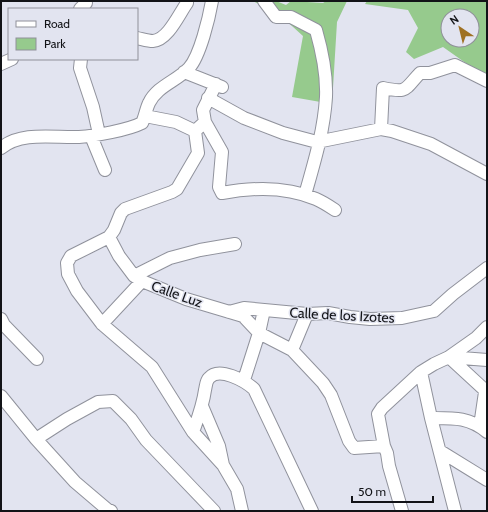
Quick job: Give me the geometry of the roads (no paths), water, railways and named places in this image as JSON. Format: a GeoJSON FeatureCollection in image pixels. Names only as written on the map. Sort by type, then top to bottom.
{"type":"FeatureCollection","features":[{"type":"Feature","properties":{"kind":"street"},"geometry":{"type":"LineString","coordinates":[[1,148],[7,143],[24,138],[95,135],[134,128],[142,123],[149,103],[157,92],[184,72],[194,62],[207,27],[212,1]]}},
{"type":"Feature","properties":{"kind":"street"},"geometry":{"type":"LineString","coordinates":[[264,1],[276,17],[291,17],[316,30],[322,50],[326,96],[320,141],[305,195]]}},
{"type":"Feature","properties":{"kind":"street"},"geometry":{"type":"LineString","coordinates":[[138,38],[152,41],[162,38],[169,31],[187,3]]}},
{"type":"Feature","properties":{"kind":"street"},"geometry":{"type":"LineString","coordinates":[[82,60],[80,68],[93,107],[95,135],[105,170]]}},
{"type":"Feature","properties":{"kind":"street"},"geometry":{"type":"LineString","coordinates":[[381,129],[383,88],[399,91],[411,85],[420,73],[430,73],[455,65],[487,81]]}},
{"type":"Feature","properties":{"kind":"street"},"geometry":{"type":"LineString","coordinates":[[184,72],[220,85],[208,98],[203,110],[205,122],[222,152],[219,187],[222,193],[263,188],[289,191],[316,199],[335,210]]}},
{"type":"Feature","properties":{"kind":"street"},"geometry":{"type":"LineString","coordinates":[[208,98],[244,118],[283,133],[317,142],[381,129],[432,144],[487,174]]}},
{"type":"Feature","properties":{"kind":"street"},"geometry":{"type":"LineString","coordinates":[[145,116],[176,122],[195,131]]}},
{"type":"Feature","properties":{"kind":"street"},"geometry":{"type":"LineString","coordinates":[[195,131],[205,122]]}},
{"type":"Feature","properties":{"kind":"street"},"geometry":{"type":"LineString","coordinates":[[195,131],[198,153],[177,189],[125,209],[121,213],[114,230],[109,237],[71,256],[67,263],[68,274],[77,291],[102,324],[152,367],[193,432],[223,465],[237,489],[242,511]]}},
{"type":"Feature","properties":{"kind":"street","name":"Calle Luz"},"geometry":{"type":"LineString","coordinates":[[109,237],[119,256],[138,278],[186,299],[244,316],[259,333]]}},
{"type":"Feature","properties":{"kind":"street"},"geometry":{"type":"LineString","coordinates":[[102,324],[138,278],[170,258],[200,250],[236,244]]}},
{"type":"Feature","properties":{"kind":"street","name":"Calle de los Izotes"},"geometry":{"type":"LineString","coordinates":[[229,312],[244,308],[307,314],[328,313],[350,318],[402,318],[434,311],[453,294],[487,268]]}},
{"type":"Feature","properties":{"kind":"street"},"geometry":{"type":"LineString","coordinates":[[244,380],[259,333],[264,310]]}},
{"type":"Feature","properties":{"kind":"street"},"geometry":{"type":"LineString","coordinates":[[292,350],[307,314]]}},
{"type":"Feature","properties":{"kind":"street"},"geometry":{"type":"LineString","coordinates":[[1,319],[4,325],[36,359]]}},
{"type":"Feature","properties":{"kind":"street"},"geometry":{"type":"LineString","coordinates":[[402,511],[384,446],[378,414],[382,408],[421,372],[448,357],[476,338],[487,327]]}},
{"type":"Feature","properties":{"kind":"street"},"geometry":{"type":"LineString","coordinates":[[259,333],[292,350],[323,383],[331,395],[351,445],[354,448],[384,446]]}},
{"type":"Feature","properties":{"kind":"street"},"geometry":{"type":"LineString","coordinates":[[448,357],[487,360]]}},
{"type":"Feature","properties":{"kind":"street"},"geometry":{"type":"LineString","coordinates":[[431,418],[462,419],[483,429],[486,392],[448,357]]}},
{"type":"Feature","properties":{"kind":"street"},"geometry":{"type":"LineString","coordinates":[[421,372],[431,418],[455,511]]}},
{"type":"Feature","properties":{"kind":"street"},"geometry":{"type":"LineString","coordinates":[[193,432],[202,406],[207,379],[217,374],[231,375],[244,380],[254,388],[312,511]]}},
{"type":"Feature","properties":{"kind":"street"},"geometry":{"type":"LineString","coordinates":[[1,396],[36,439],[75,482],[111,511]]}},
{"type":"Feature","properties":{"kind":"street"},"geometry":{"type":"LineString","coordinates":[[36,439],[98,402],[113,401],[131,419],[146,440],[214,511]]}},
{"type":"Feature","properties":{"kind":"street"},"geometry":{"type":"LineString","coordinates":[[202,406],[217,440],[223,465]]}},
{"type":"Feature","properties":{"kind":"street"},"geometry":{"type":"LineString","coordinates":[[440,451],[487,480]]}}]}
